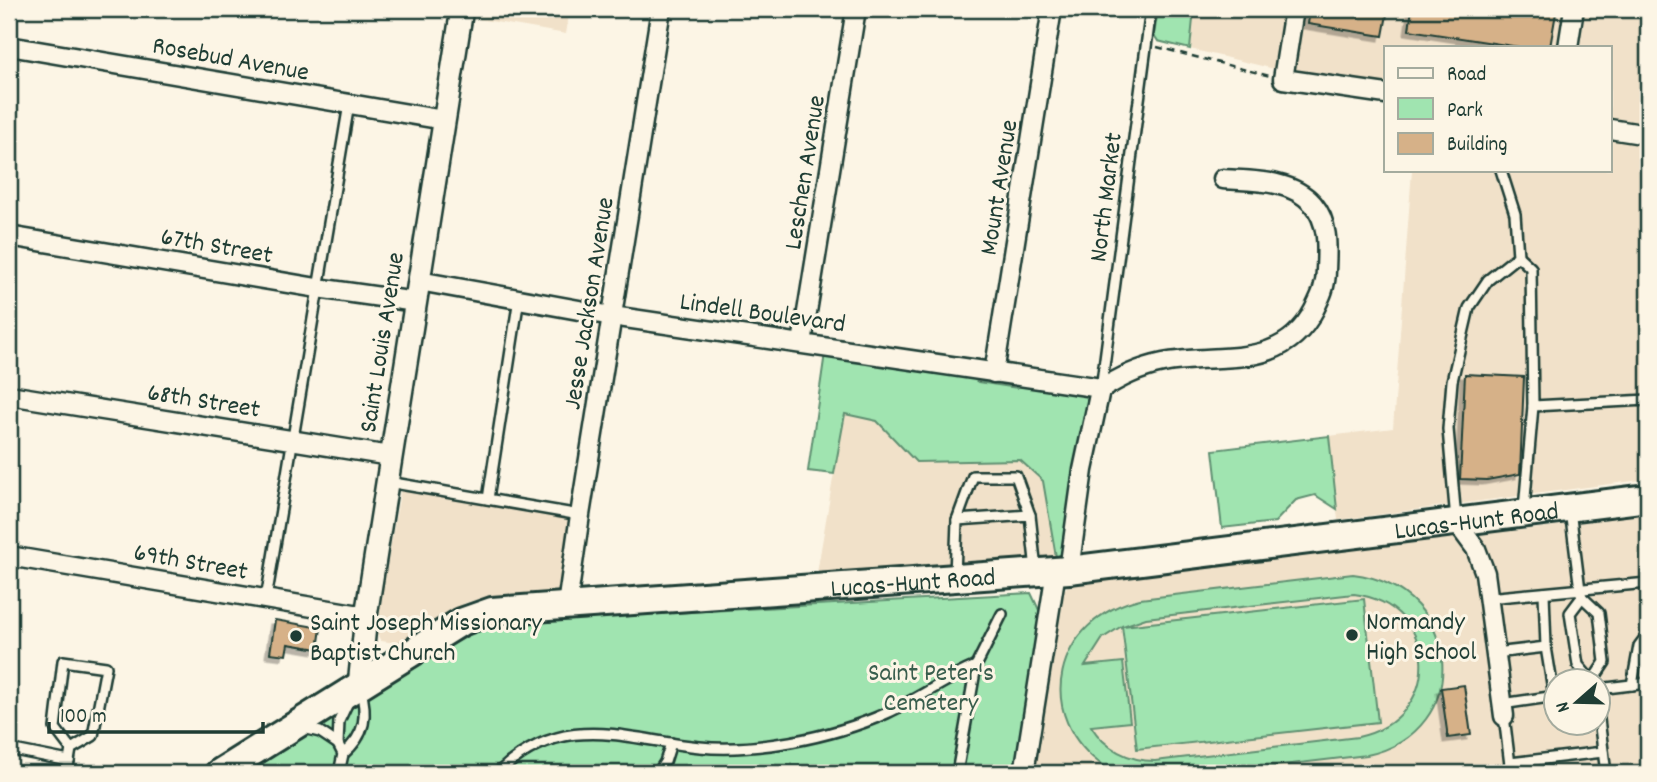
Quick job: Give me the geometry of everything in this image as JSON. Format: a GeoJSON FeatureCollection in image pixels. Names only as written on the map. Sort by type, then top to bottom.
{"type":"FeatureCollection","features":[{"type":"Feature","properties":{"kind":"main road","name":"Lucas-Hunt Road"},"geometry":{"type":"LineString","coordinates":[[219,773],[474,616],[510,609],[1054,571],[1648,498]]}},
{"type":"Feature","properties":{"kind":"street","name":"Saint Louis Avenue"},"geometry":{"type":"LineString","coordinates":[[359,686],[366,616],[386,481],[462,9]]}},
{"type":"Feature","properties":{"kind":"street","name":"Jesse Jackson Avenue"},"geometry":{"type":"LineString","coordinates":[[567,605],[662,9]]}},
{"type":"Feature","properties":{"kind":"street","name":"Leschen Avenue"},"geometry":{"type":"LineString","coordinates":[[802,343],[856,9]]}},
{"type":"Feature","properties":{"kind":"street","name":"Mount Avenue"},"geometry":{"type":"LineString","coordinates":[[994,373],[1052,9]]}},
{"type":"Feature","properties":{"kind":"street"},"geometry":{"type":"LineString","coordinates":[[1294,9],[1283,79],[1384,94]]}},
{"type":"Feature","properties":{"kind":"street"},"geometry":{"type":"LineString","coordinates":[[1569,46],[1574,9]]}},
{"type":"Feature","properties":{"kind":"street","name":"Rosebud Avenue"},"geometry":{"type":"LineString","coordinates":[[9,46],[444,120]]}},
{"type":"Feature","properties":{"kind":"street"},"geometry":{"type":"LineString","coordinates":[[1612,129],[1648,135]]}},
{"type":"Feature","properties":{"kind":"street"},"geometry":{"type":"LineString","coordinates":[[1024,773],[1054,571],[1083,470],[1100,390],[1129,372],[1161,363],[1191,359],[1229,360],[1281,347],[1302,331],[1326,286],[1325,224],[1313,205],[1298,192],[1279,184],[1223,179]]}},
{"type":"Feature","properties":{"kind":"street","name":"67th Street"},"geometry":{"type":"LineString","coordinates":[[9,236],[416,303]]}},
{"type":"Feature","properties":{"kind":"street","name":"Lindell Boulevard"},"geometry":{"type":"LineString","coordinates":[[419,281],[612,316],[1100,390]]}},
{"type":"Feature","properties":{"kind":"street","name":"68th Street"},"geometry":{"type":"LineString","coordinates":[[9,395],[390,456]]}},
{"type":"Feature","properties":{"kind":"street"},"geometry":{"type":"LineString","coordinates":[[1456,522],[1476,549],[1485,573],[1503,710]]}},
{"type":"Feature","properties":{"kind":"street","name":"69th Street"},"geometry":{"type":"LineString","coordinates":[[9,556],[366,616]]}},
{"type":"Feature","properties":{"kind":"lane","name":"North Market"},"geometry":{"type":"LineString","coordinates":[[1100,390],[1151,9]]}},
{"type":"Feature","properties":{"kind":"lane"},"geometry":{"type":"LineString","coordinates":[[266,599],[349,104]]}},
{"type":"Feature","properties":{"kind":"lane"},"geometry":{"type":"LineString","coordinates":[[1501,172],[1516,214],[1518,256],[1531,268],[1533,407],[1524,514]]}},
{"type":"Feature","properties":{"kind":"lane"},"geometry":{"type":"LineString","coordinates":[[1456,522],[1448,429],[1452,381],[1469,308],[1488,280],[1518,256]]}},
{"type":"Feature","properties":{"kind":"lane"},"geometry":{"type":"LineString","coordinates":[[488,499],[519,298]]}},
{"type":"Feature","properties":{"kind":"lane"},"geometry":{"type":"LineString","coordinates":[[1533,407],[1648,400]]}},
{"type":"Feature","properties":{"kind":"lane"},"geometry":{"type":"LineString","coordinates":[[955,578],[957,520],[973,476],[1016,476],[1054,571]]}},
{"type":"Feature","properties":{"kind":"lane"},"geometry":{"type":"LineString","coordinates":[[386,481],[580,515]]}},
{"type":"Feature","properties":{"kind":"lane"},"geometry":{"type":"LineString","coordinates":[[1570,508],[1581,594],[1599,613],[1605,662],[1602,666]]}},
{"type":"Feature","properties":{"kind":"lane"},"geometry":{"type":"LineString","coordinates":[[957,520],[1030,515]]}},
{"type":"Feature","properties":{"kind":"lane"},"geometry":{"type":"LineString","coordinates":[[1487,598],[1544,593],[1581,594],[1648,583]]}},
{"type":"Feature","properties":{"kind":"lane"},"geometry":{"type":"LineString","coordinates":[[1544,593],[1549,666]]}},
{"type":"Feature","properties":{"kind":"lane"},"geometry":{"type":"LineString","coordinates":[[1580,666],[1570,613],[1581,594]]}},
{"type":"Feature","properties":{"kind":"lane"},"geometry":{"type":"LineString","coordinates":[[957,773],[976,666],[1002,614]]}},
{"type":"Feature","properties":{"kind":"lane"},"geometry":{"type":"LineString","coordinates":[[1632,685],[1639,646],[1648,634]]}},
{"type":"Feature","properties":{"kind":"lane"},"geometry":{"type":"LineString","coordinates":[[1495,653],[1546,647]]}},
{"type":"Feature","properties":{"kind":"lane"},"geometry":{"type":"LineString","coordinates":[[67,773],[71,749],[93,736],[106,667],[63,661],[55,728],[71,749]]}},
{"type":"Feature","properties":{"kind":"lane"},"geometry":{"type":"LineString","coordinates":[[499,773],[522,754],[542,743],[576,733],[597,733],[719,748],[747,747],[816,736],[853,726],[888,712],[958,673],[976,666]]}},
{"type":"Feature","properties":{"kind":"lane"},"geometry":{"type":"LineString","coordinates":[[1612,687],[1648,683]]}},
{"type":"Feature","properties":{"kind":"lane"},"geometry":{"type":"LineString","coordinates":[[339,773],[342,754],[338,744],[339,721],[359,686]]}},
{"type":"Feature","properties":{"kind":"lane"},"geometry":{"type":"LineString","coordinates":[[342,754],[354,745],[360,736],[364,721],[365,703],[359,686]]}},
{"type":"Feature","properties":{"kind":"lane"},"geometry":{"type":"LineString","coordinates":[[1542,700],[1503,710],[1510,768],[1604,751]]}},
{"type":"Feature","properties":{"kind":"lane"},"geometry":{"type":"LineString","coordinates":[[291,728],[307,728],[320,732],[338,744]]}},
{"type":"Feature","properties":{"kind":"lane"},"geometry":{"type":"LineString","coordinates":[[1602,736],[1606,773]]}},
{"type":"Feature","properties":{"kind":"lane"},"geometry":{"type":"LineString","coordinates":[[658,773],[671,743]]}},
{"type":"Feature","properties":{"kind":"lane"},"geometry":{"type":"LineString","coordinates":[[9,749],[68,761]]}},
{"type":"Feature","properties":{"kind":"path"},"geometry":{"type":"LineString","coordinates":[[1145,44],[1283,79]]}},
{"type":"Feature","properties":{"kind":"shaded area"},"geometry":{"type":"Polygon","coordinates":[[[474,9],[570,9],[566,34],[472,18],[474,9]]]}},
{"type":"Feature","properties":{"kind":"shaded area"},"geometry":{"type":"Polygon","coordinates":[[[1194,9],[1648,9],[1648,128],[1612,122],[1612,46],[1384,46],[1384,87],[1292,73],[1190,49],[1194,9]]]}},
{"type":"Feature","properties":{"kind":"shaded area"},"geometry":{"type":"Polygon","coordinates":[[[1612,139],[1648,145],[1648,479],[1338,520],[1329,436],[1393,428],[1412,172],[1612,172],[1612,139]]]}},
{"type":"Feature","properties":{"kind":"shaded area"},"geometry":{"type":"Polygon","coordinates":[[[844,414],[877,421],[916,462],[1020,460],[1043,481],[1056,557],[817,573],[844,414]]]}},
{"type":"Feature","properties":{"kind":"shaded area"},"geometry":{"type":"Polygon","coordinates":[[[401,488],[570,519],[561,588],[556,593],[479,599],[465,603],[397,643],[381,641],[376,633],[377,621],[401,488]]]}},
{"type":"Feature","properties":{"kind":"shaded area","name":"Normandy High School"},"geometry":{"type":"Polygon","coordinates":[[[1648,513],[1648,773],[1033,773],[1064,590],[1072,582],[1434,537],[1533,529],[1648,513]]]}},
{"type":"Feature","properties":{"kind":"green space"},"geometry":{"type":"Polygon","coordinates":[[[1158,9],[1194,9],[1190,49],[1158,41],[1154,35],[1158,9]]]}},
{"type":"Feature","properties":{"kind":"green space"},"geometry":{"type":"Polygon","coordinates":[[[825,353],[966,373],[978,382],[1017,388],[1019,383],[1084,393],[1088,398],[1065,552],[1056,557],[1043,481],[1020,460],[916,462],[877,421],[845,414],[834,474],[808,471],[825,353]]]}},
{"type":"Feature","properties":{"kind":"green space"},"geometry":{"type":"Polygon","coordinates":[[[1329,436],[1337,509],[1315,495],[1296,500],[1275,522],[1222,528],[1213,450],[1329,436]]]}},
{"type":"Feature","properties":{"kind":"green space"},"geometry":{"type":"Polygon","coordinates":[[[1353,574],[1390,585],[1417,605],[1435,631],[1442,661],[1439,691],[1426,719],[1402,741],[1367,755],[1217,773],[1096,773],[1096,769],[1105,767],[1082,746],[1067,722],[1061,697],[1063,672],[1072,648],[1088,627],[1111,610],[1140,599],[1353,574]],[[1354,594],[1146,618],[1123,626],[1364,599],[1378,722],[1137,749],[1122,626],[1103,638],[1085,666],[1123,662],[1130,722],[1091,726],[1103,741],[1119,752],[1136,759],[1155,761],[1358,737],[1386,726],[1406,708],[1418,686],[1421,663],[1416,639],[1404,618],[1383,603],[1354,594]]]}},
{"type":"Feature","properties":{"kind":"green space","name":"Saint Peter's Cemetery"},"geometry":{"type":"Polygon","coordinates":[[[1031,593],[1040,612],[1014,773],[247,773],[396,676],[486,626],[509,622],[1031,593]]]}},
{"type":"Feature","properties":{"kind":"building"},"geometry":{"type":"Polygon","coordinates":[[[1310,9],[1388,9],[1383,36],[1308,24],[1310,9]]]}},
{"type":"Feature","properties":{"kind":"building"},"geometry":{"type":"Polygon","coordinates":[[[1412,9],[1528,9],[1556,13],[1550,46],[1513,46],[1409,30],[1412,9]]]}},
{"type":"Feature","properties":{"kind":"building"},"geometry":{"type":"Polygon","coordinates":[[[1465,374],[1524,377],[1520,474],[1487,480],[1460,479],[1465,374]]]}},
{"type":"Feature","properties":{"kind":"building","name":"Saint Joseph Missionary Baptist Church"},"geometry":{"type":"Polygon","coordinates":[[[275,620],[321,628],[318,649],[288,644],[286,655],[270,653],[275,620]]]}},
{"type":"Feature","properties":{"kind":"building"},"geometry":{"type":"Polygon","coordinates":[[[1464,685],[1471,735],[1448,738],[1441,688],[1464,685]]]}},
{"type":"Feature","properties":{"kind":"place","name":"Normandy High School"},"geometry":{"type":"Point","coordinates":[1352,635]}},
{"type":"Feature","properties":{"kind":"place","name":"Saint Joseph Missionary Baptist Church"},"geometry":{"type":"Point","coordinates":[296,636]}}]}
